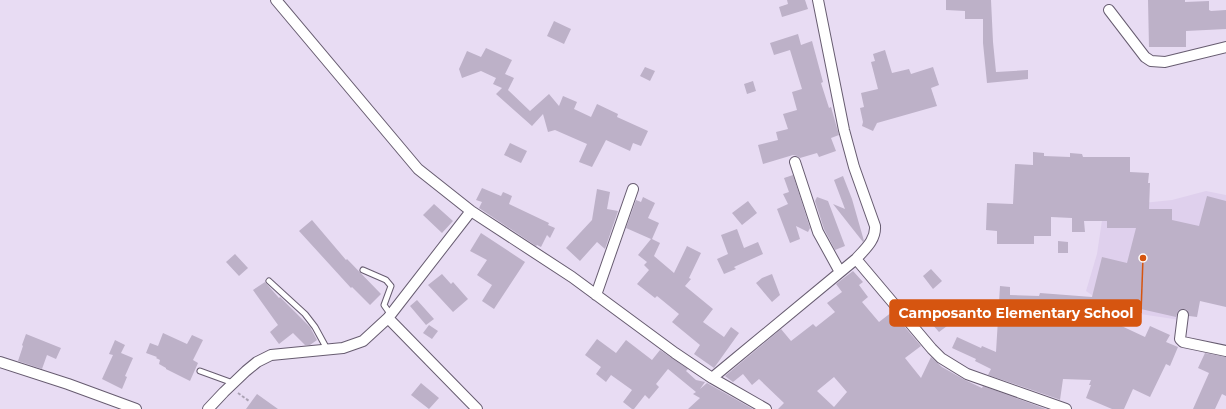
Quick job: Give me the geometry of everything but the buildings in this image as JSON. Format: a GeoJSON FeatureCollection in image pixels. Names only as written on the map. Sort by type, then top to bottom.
{"type":"FeatureCollection","features":[{"type":"Feature","properties":{"kind":"street"},"geometry":{"type":"LineString","coordinates":[[276,0],[418,169],[471,211],[552,264],[675,353],[712,378],[766,409]]}},
{"type":"Feature","properties":{"kind":"street"},"geometry":{"type":"LineString","coordinates":[[712,378],[856,259],[876,233],[875,226],[854,167],[844,130],[818,0]]}},
{"type":"Feature","properties":{"kind":"street"},"geometry":{"type":"LineString","coordinates":[[1109,10],[1145,56],[1151,61],[1165,62],[1226,47]]}},
{"type":"Feature","properties":{"kind":"street"},"geometry":{"type":"LineString","coordinates":[[795,162],[818,232],[840,272]]}},
{"type":"Feature","properties":{"kind":"street"},"geometry":{"type":"LineString","coordinates":[[596,295],[633,188]]}},
{"type":"Feature","properties":{"kind":"street"},"geometry":{"type":"LineString","coordinates":[[208,409],[233,383],[258,362],[271,355],[343,348],[364,341],[390,316],[471,211]]}},
{"type":"Feature","properties":{"kind":"street"},"geometry":{"type":"LineString","coordinates":[[856,259],[941,358],[967,374],[1066,409]]}},
{"type":"Feature","properties":{"kind":"street"},"geometry":{"type":"LineString","coordinates":[[1183,315],[1180,339],[1183,342],[1226,351]]}},
{"type":"Feature","properties":{"kind":"street"},"geometry":{"type":"LineString","coordinates":[[390,316],[477,409]]}},
{"type":"Feature","properties":{"kind":"street"},"geometry":{"type":"LineString","coordinates":[[0,362],[68,384],[136,409]]}},
{"type":"Feature","properties":{"kind":"lane"},"geometry":{"type":"LineString","coordinates":[[363,270],[386,280],[391,286],[384,305],[390,316]]}},
{"type":"Feature","properties":{"kind":"lane"},"geometry":{"type":"LineString","coordinates":[[269,281],[305,314],[315,327],[327,350]]}},
{"type":"Feature","properties":{"kind":"lane"},"geometry":{"type":"LineString","coordinates":[[200,370],[233,383]]}},
{"type":"Feature","properties":{"kind":"shaded area"},"geometry":{"type":"Polygon","coordinates":[[[1206,191],[1226,195],[1226,262],[1190,254],[1180,320],[1114,310],[1086,291],[1097,254],[1104,207],[1172,200],[1206,191]]]}},
{"type":"Feature","properties":{"kind":"place","name":"Camposanto Elementary School"},"geometry":{"type":"Point","coordinates":[1143,258]}}]}
